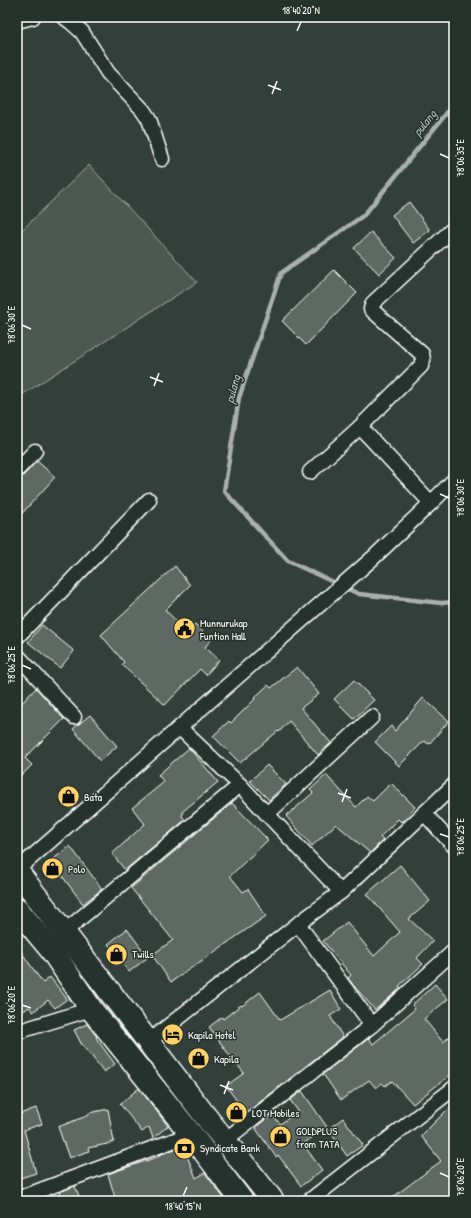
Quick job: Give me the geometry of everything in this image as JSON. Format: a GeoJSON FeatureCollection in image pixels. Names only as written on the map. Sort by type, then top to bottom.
{"type":"FeatureCollection","features":[{"type":"Feature","properties":{"kind":"main road"},"geometry":{"type":"LineString","coordinates":[[17,870],[224,1141],[273,1201]]}},
{"type":"Feature","properties":{"kind":"main road"},"geometry":{"type":"LineString","coordinates":[[17,909],[52,951],[91,1009],[191,1134],[242,1201]]}},
{"type":"Feature","properties":{"kind":"street"},"geometry":{"type":"LineString","coordinates":[[17,21],[33,17]]}},
{"type":"Feature","properties":{"kind":"street"},"geometry":{"type":"LineString","coordinates":[[64,17],[82,32],[108,73],[143,110],[149,119],[162,159]]}},
{"type":"Feature","properties":{"kind":"street"},"geometry":{"type":"LineString","coordinates":[[310,472],[360,427],[421,366],[423,360],[422,354],[371,309],[373,303],[454,228]]}},
{"type":"Feature","properties":{"kind":"street"},"geometry":{"type":"LineString","coordinates":[[360,427],[431,503]]}},
{"type":"Feature","properties":{"kind":"street"},"geometry":{"type":"LineString","coordinates":[[17,470],[35,451]]}},
{"type":"Feature","properties":{"kind":"street"},"geometry":{"type":"LineString","coordinates":[[17,870],[373,558],[454,480]]}},
{"type":"Feature","properties":{"kind":"street"},"geometry":{"type":"LineString","coordinates":[[17,637],[149,500]]}},
{"type":"Feature","properties":{"kind":"street"},"geometry":{"type":"LineString","coordinates":[[17,655],[74,717]]}},
{"type":"Feature","properties":{"kind":"street"},"geometry":{"type":"LineString","coordinates":[[267,814],[372,717]]}},
{"type":"Feature","properties":{"kind":"street"},"geometry":{"type":"LineString","coordinates":[[180,728],[240,785],[341,892]]}},
{"type":"Feature","properties":{"kind":"street"},"geometry":{"type":"LineString","coordinates":[[64,932],[240,785]]}},
{"type":"Feature","properties":{"kind":"street"},"geometry":{"type":"LineString","coordinates":[[148,1042],[341,892],[454,785]]}},
{"type":"Feature","properties":{"kind":"street"},"geometry":{"type":"LineString","coordinates":[[424,813],[454,846]]}},
{"type":"Feature","properties":{"kind":"street"},"geometry":{"type":"LineString","coordinates":[[298,924],[372,1025]]}},
{"type":"Feature","properties":{"kind":"street"},"geometry":{"type":"LineString","coordinates":[[224,1141],[372,1025],[454,951]]}},
{"type":"Feature","properties":{"kind":"street"},"geometry":{"type":"LineString","coordinates":[[17,1032],[91,1009]]}},
{"type":"Feature","properties":{"kind":"street"},"geometry":{"type":"LineString","coordinates":[[309,1201],[454,1088]]}},
{"type":"Feature","properties":{"kind":"street"},"geometry":{"type":"LineString","coordinates":[[17,1200],[191,1134]]}},
{"type":"Feature","properties":{"kind":"shaded area"},"geometry":{"type":"Polygon","coordinates":[[[89,165],[197,282],[17,398],[17,235],[89,165]]]}},
{"type":"Feature","properties":{"kind":"building"},"geometry":{"type":"Polygon","coordinates":[[[409,202],[430,230],[413,243],[392,215],[409,202]]]}},
{"type":"Feature","properties":{"kind":"building"},"geometry":{"type":"Polygon","coordinates":[[[371,232],[396,258],[379,274],[354,248],[371,232]]]}},
{"type":"Feature","properties":{"kind":"building"},"geometry":{"type":"Polygon","coordinates":[[[334,270],[357,293],[306,345],[282,321],[334,270]]]}},
{"type":"Feature","properties":{"kind":"building"},"geometry":{"type":"Polygon","coordinates":[[[37,461],[55,477],[17,519],[17,478],[23,476],[37,461]]]}},
{"type":"Feature","properties":{"kind":"building"},"geometry":{"type":"Polygon","coordinates":[[[175,566],[190,585],[165,610],[188,632],[195,624],[211,640],[205,647],[219,660],[206,675],[200,669],[165,705],[122,665],[124,662],[101,635],[175,566]]]}},
{"type":"Feature","properties":{"kind":"building"},"geometry":{"type":"Polygon","coordinates":[[[42,625],[74,651],[60,668],[28,642],[42,625]]]}},
{"type":"Feature","properties":{"kind":"building"},"geometry":{"type":"Polygon","coordinates":[[[297,667],[319,694],[301,708],[331,743],[318,755],[289,721],[279,732],[278,731],[240,763],[213,736],[229,721],[231,723],[268,685],[271,688],[297,667]]]}},
{"type":"Feature","properties":{"kind":"building"},"geometry":{"type":"Polygon","coordinates":[[[354,680],[374,700],[354,719],[334,699],[354,680]]]}},
{"type":"Feature","properties":{"kind":"building"},"geometry":{"type":"Polygon","coordinates":[[[36,688],[64,719],[25,758],[32,765],[17,780],[17,745],[22,739],[17,734],[17,708],[36,688]]]}},
{"type":"Feature","properties":{"kind":"building"},"geometry":{"type":"Polygon","coordinates":[[[423,698],[449,721],[429,744],[424,741],[399,766],[375,742],[391,726],[395,731],[423,698]]]}},
{"type":"Feature","properties":{"kind":"building"},"geometry":{"type":"Polygon","coordinates":[[[90,715],[117,746],[100,761],[73,729],[90,715]]]}},
{"type":"Feature","properties":{"kind":"building"},"geometry":{"type":"Polygon","coordinates":[[[189,748],[218,782],[182,812],[182,816],[185,820],[125,870],[112,854],[145,824],[132,808],[164,782],[158,775],[189,748]]]}},
{"type":"Feature","properties":{"kind":"building"},"geometry":{"type":"Polygon","coordinates":[[[267,765],[286,784],[269,800],[250,781],[267,765]]]}},
{"type":"Feature","properties":{"kind":"building"},"geometry":{"type":"Polygon","coordinates":[[[326,775],[356,807],[367,796],[373,801],[391,783],[415,807],[401,822],[398,819],[380,837],[383,840],[370,853],[336,824],[312,846],[286,816],[313,793],[310,790],[326,775]]]}},
{"type":"Feature","properties":{"kind":"building"},"geometry":{"type":"Polygon","coordinates":[[[232,803],[268,840],[230,876],[243,892],[248,889],[266,916],[171,982],[152,955],[173,940],[131,888],[232,803]]]}},
{"type":"Feature","properties":{"kind":"building"},"geometry":{"type":"Polygon","coordinates":[[[70,846],[102,889],[83,904],[51,861],[70,846]]]}},
{"type":"Feature","properties":{"kind":"building"},"geometry":{"type":"Polygon","coordinates":[[[400,865],[430,901],[409,919],[433,941],[417,958],[423,964],[399,986],[401,988],[375,1010],[354,986],[348,978],[351,975],[323,941],[347,922],[374,956],[400,932],[367,894],[400,865]]]}},
{"type":"Feature","properties":{"kind":"building"},"geometry":{"type":"Polygon","coordinates":[[[127,929],[148,957],[129,972],[108,944],[127,929]]]}},
{"type":"Feature","properties":{"kind":"building"},"geometry":{"type":"Polygon","coordinates":[[[17,946],[43,983],[50,977],[67,999],[55,1008],[48,1000],[33,1012],[29,1007],[17,1016],[17,946]]]}},
{"type":"Feature","properties":{"kind":"building"},"geometry":{"type":"Polygon","coordinates":[[[435,984],[448,999],[424,1019],[443,1042],[454,1033],[454,1072],[413,1104],[392,1081],[385,1086],[382,1083],[376,1088],[369,1080],[341,1100],[323,1074],[369,1038],[373,1044],[415,1009],[412,1005],[435,984]]]}},
{"type":"Feature","properties":{"kind":"building"},"geometry":{"type":"Polygon","coordinates":[[[330,990],[341,1009],[330,1016],[343,1037],[246,1113],[226,1086],[244,1073],[209,1027],[222,1017],[223,1019],[241,1005],[242,1006],[260,992],[280,1020],[330,990]]]}},
{"type":"Feature","properties":{"kind":"building"},"geometry":{"type":"Polygon","coordinates":[[[87,1024],[115,1064],[104,1072],[82,1045],[74,1030],[87,1024]]]}},
{"type":"Feature","properties":{"kind":"building"},"geometry":{"type":"Polygon","coordinates":[[[139,1088],[168,1126],[153,1138],[149,1127],[142,1132],[120,1104],[139,1088]]]}},
{"type":"Feature","properties":{"kind":"building"},"geometry":{"type":"Polygon","coordinates":[[[302,1091],[327,1127],[303,1144],[322,1170],[301,1186],[278,1155],[276,1157],[256,1127],[272,1114],[280,1124],[298,1111],[290,1100],[302,1091]]]}},
{"type":"Feature","properties":{"kind":"building"},"geometry":{"type":"Polygon","coordinates":[[[454,1103],[454,1201],[388,1201],[441,1161],[421,1136],[454,1103]]]}},
{"type":"Feature","properties":{"kind":"building"},"geometry":{"type":"Polygon","coordinates":[[[36,1108],[42,1124],[24,1130],[36,1173],[17,1179],[17,1115],[36,1108]]]}},
{"type":"Feature","properties":{"kind":"building"},"geometry":{"type":"Polygon","coordinates":[[[108,1109],[114,1142],[88,1148],[89,1151],[69,1158],[58,1127],[89,1115],[89,1113],[108,1109]]]}},
{"type":"Feature","properties":{"kind":"building"},"geometry":{"type":"Polygon","coordinates":[[[343,1118],[363,1145],[347,1156],[328,1129],[343,1118]]]}},
{"type":"Feature","properties":{"kind":"building"},"geometry":{"type":"Polygon","coordinates":[[[183,1146],[196,1178],[205,1173],[226,1201],[116,1201],[108,1174],[160,1156],[159,1155],[183,1146]]]}},
{"type":"Feature","properties":{"kind":"building"},"geometry":{"type":"Polygon","coordinates":[[[75,1186],[81,1201],[62,1201],[59,1192],[75,1186]]]}},
{"type":"Feature","properties":{"kind":"waterway","name":"pulang"},"geometry":{"type":"LineString","coordinates":[[454,104],[364,215],[281,273],[239,398],[224,491],[288,561],[359,594],[441,603],[454,602]]}},
{"type":"Feature","properties":{"kind":"place","name":"Munnurukap Funtion Hall"},"geometry":{"type":"Point","coordinates":[184,629]}},
{"type":"Feature","properties":{"kind":"place","name":"Bata"},"geometry":{"type":"Point","coordinates":[69,797]}},
{"type":"Feature","properties":{"kind":"place","name":"Polo"},"geometry":{"type":"Point","coordinates":[53,869]}},
{"type":"Feature","properties":{"kind":"place","name":"Twills"},"geometry":{"type":"Point","coordinates":[116,954]}},
{"type":"Feature","properties":{"kind":"place","name":"Kapila Hotel"},"geometry":{"type":"Point","coordinates":[173,1035]}},
{"type":"Feature","properties":{"kind":"place","name":"Kapila"},"geometry":{"type":"Point","coordinates":[198,1059]}},
{"type":"Feature","properties":{"kind":"place","name":"LOT Mobiles"},"geometry":{"type":"Point","coordinates":[237,1113]}},
{"type":"Feature","properties":{"kind":"place","name":"GOLDPLUS from TATA"},"geometry":{"type":"Point","coordinates":[280,1137]}},
{"type":"Feature","properties":{"kind":"place","name":"Syndicate Bank"},"geometry":{"type":"Point","coordinates":[185,1148]}}]}
